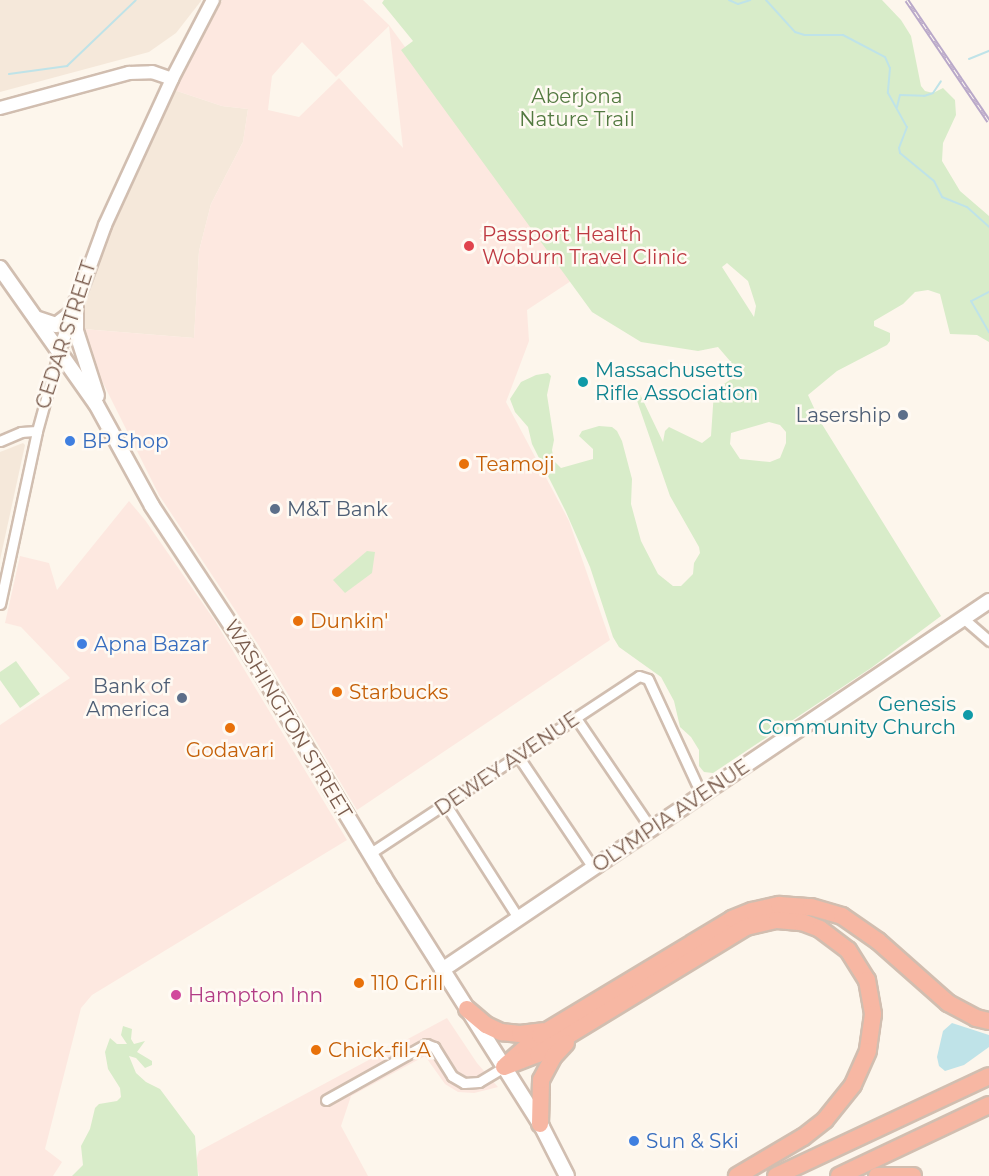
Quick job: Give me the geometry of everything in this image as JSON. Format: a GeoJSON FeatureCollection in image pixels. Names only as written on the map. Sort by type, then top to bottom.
{"type":"FeatureCollection","features":[{"type":"Feature","properties":{"kind":"highway"},"geometry":{"type":"LineString","coordinates":[[504,1067],[531,1041],[738,916],[766,907],[786,905],[827,910],[851,921],[878,941],[948,1003],[969,1015],[989,1022]]}},
{"type":"Feature","properties":{"kind":"highway"},"geometry":{"type":"LineString","coordinates":[[504,1067],[534,1056],[725,939],[753,925],[777,920],[802,922],[827,932],[848,950],[864,972],[873,1002],[871,1035],[861,1070],[844,1098],[819,1125],[737,1176]]}},
{"type":"Feature","properties":{"kind":"highway"},"geometry":{"type":"LineString","coordinates":[[467,1009],[491,1028],[506,1033],[529,1034],[552,1028]]}},
{"type":"Feature","properties":{"kind":"highway"},"geometry":{"type":"LineString","coordinates":[[540,1124],[539,1093],[544,1071],[563,1046],[592,1020]]}},
{"type":"Feature","properties":{"kind":"highway"},"geometry":{"type":"LineString","coordinates":[[776,1176],[989,1076]]}},
{"type":"Feature","properties":{"kind":"highway"},"geometry":{"type":"LineString","coordinates":[[839,1176],[989,1106]]}},
{"type":"Feature","properties":{"kind":"highway"},"geometry":{"type":"LineString","coordinates":[[877,1176],[913,1176]]}},
{"type":"Feature","properties":{"kind":"main road","name":"WASHINGTON STREET"},"geometry":{"type":"LineString","coordinates":[[0,268],[105,418],[152,506],[246,648],[369,854],[540,1124],[567,1176]]}},
{"type":"Feature","properties":{"kind":"main road"},"geometry":{"type":"LineString","coordinates":[[37,319],[56,325],[74,307]]}},
{"type":"Feature","properties":{"kind":"main road"},"geometry":{"type":"LineString","coordinates":[[74,307],[79,341],[105,418]]}},
{"type":"Feature","properties":{"kind":"main road","name":"OLYMPIA AVENUE"},"geometry":{"type":"LineString","coordinates":[[442,970],[989,601]]}},
{"type":"Feature","properties":{"kind":"street","name":"CEDAR STREET"},"geometry":{"type":"LineString","coordinates":[[0,604],[36,431],[74,307],[100,235],[172,79],[213,0]]}},
{"type":"Feature","properties":{"kind":"street"},"geometry":{"type":"LineString","coordinates":[[0,108],[129,73],[152,72],[172,79]]}},
{"type":"Feature","properties":{"kind":"street"},"geometry":{"type":"LineString","coordinates":[[0,441],[21,432],[36,431]]}},
{"type":"Feature","properties":{"kind":"street"},"geometry":{"type":"LineString","coordinates":[[963,618],[989,641]]}},
{"type":"Feature","properties":{"kind":"street","name":"DEWEY AVENUE"},"geometry":{"type":"LineString","coordinates":[[369,854],[637,676],[644,676],[649,681],[696,783]]}},
{"type":"Feature","properties":{"kind":"street"},"geometry":{"type":"LineString","coordinates":[[576,718],[652,830]]}},
{"type":"Feature","properties":{"kind":"street"},"geometry":{"type":"LineString","coordinates":[[518,756],[594,869]]}},
{"type":"Feature","properties":{"kind":"street"},"geometry":{"type":"LineString","coordinates":[[446,805],[519,919]]}},
{"type":"Feature","properties":{"kind":"street"},"geometry":{"type":"LineString","coordinates":[[326,1100],[424,1044],[434,1047],[453,1076],[464,1083],[479,1082],[504,1067]]}},
{"type":"Feature","properties":{"kind":"shaded area"},"geometry":{"type":"Polygon","coordinates":[[[0,0],[201,1],[176,33],[149,52],[0,92],[0,0]]]}},
{"type":"Feature","properties":{"kind":"shaded area"},"geometry":{"type":"Polygon","coordinates":[[[222,0],[363,0],[389,25],[574,279],[527,310],[529,341],[506,402],[569,521],[610,640],[357,810],[259,646],[159,495],[92,361],[84,337],[83,329],[194,338],[199,251],[211,204],[243,142],[248,109],[222,106],[174,90],[222,0]],[[389,26],[336,77],[302,42],[272,76],[268,110],[299,117],[339,78],[403,148],[389,26]]]}},
{"type":"Feature","properties":{"kind":"shaded area"},"geometry":{"type":"Polygon","coordinates":[[[174,90],[222,106],[248,109],[243,142],[211,204],[199,251],[194,338],[83,329],[85,298],[97,261],[174,90]]]}},
{"type":"Feature","properties":{"kind":"shaded area"},"geometry":{"type":"Polygon","coordinates":[[[23,443],[25,445],[0,560],[0,452],[23,443]]]}},
{"type":"Feature","properties":{"kind":"shaded area"},"geometry":{"type":"Polygon","coordinates":[[[129,501],[145,520],[215,621],[347,840],[92,995],[81,1008],[45,1149],[62,1162],[53,1176],[0,1176],[0,725],[70,678],[21,627],[5,623],[20,556],[49,563],[57,590],[129,501]]]}},
{"type":"Feature","properties":{"kind":"shaded area"},"geometry":{"type":"Polygon","coordinates":[[[447,1018],[477,1063],[498,1087],[474,1093],[458,1092],[445,1084],[425,1056],[351,1096],[341,1126],[368,1176],[199,1176],[196,1161],[199,1151],[447,1018]]]}},
{"type":"Feature","properties":{"kind":"green space","name":"Aberjona Nature Trail"},"geometry":{"type":"Polygon","coordinates":[[[384,0],[882,0],[901,20],[911,36],[921,86],[925,91],[933,93],[943,88],[955,100],[956,115],[943,143],[942,161],[960,191],[989,216],[989,342],[977,335],[950,334],[940,294],[928,290],[915,292],[903,304],[874,321],[874,326],[890,333],[890,341],[887,345],[837,371],[808,395],[820,421],[941,616],[871,668],[713,773],[704,772],[699,766],[699,750],[691,737],[680,727],[674,701],[661,677],[619,647],[613,637],[590,567],[532,444],[528,427],[515,412],[510,399],[521,382],[536,375],[548,373],[551,376],[547,395],[554,440],[552,450],[554,461],[561,468],[593,459],[593,449],[579,436],[582,431],[599,426],[612,427],[617,431],[632,479],[631,504],[641,541],[658,574],[673,586],[681,586],[693,574],[694,563],[700,553],[699,547],[670,496],[634,392],[639,392],[663,442],[665,431],[669,427],[702,443],[711,436],[714,391],[734,377],[736,368],[718,347],[698,351],[641,342],[592,312],[401,50],[413,41],[382,3],[384,0]],[[727,263],[722,267],[754,317],[756,306],[748,281],[727,263]],[[769,422],[731,433],[730,444],[740,459],[770,462],[780,458],[786,443],[786,432],[780,425],[769,422]]]}},
{"type":"Feature","properties":{"kind":"green space"},"geometry":{"type":"Polygon","coordinates":[[[367,551],[375,552],[372,573],[345,593],[333,580],[367,551]]]}},
{"type":"Feature","properties":{"kind":"green space"},"geometry":{"type":"Polygon","coordinates":[[[16,661],[40,694],[20,708],[0,680],[0,672],[16,661]]]}},
{"type":"Feature","properties":{"kind":"green space"},"geometry":{"type":"Polygon","coordinates":[[[123,1026],[132,1029],[131,1039],[134,1044],[145,1041],[137,1052],[152,1061],[152,1065],[145,1068],[136,1058],[129,1056],[136,1073],[146,1082],[160,1089],[195,1136],[198,1176],[72,1176],[83,1165],[81,1146],[90,1129],[95,1108],[99,1104],[117,1101],[121,1097],[120,1088],[108,1069],[105,1052],[110,1038],[117,1044],[127,1044],[121,1035],[123,1026]]]}},
{"type":"Feature","properties":{"kind":"water"},"geometry":{"type":"Polygon","coordinates":[[[952,1023],[989,1035],[989,1047],[964,1065],[945,1071],[939,1066],[937,1057],[943,1031],[952,1023]]]}},
{"type":"Feature","properties":{"kind":"waterway"},"geometry":{"type":"LineString","coordinates":[[9,74],[67,66],[136,0]]}},
{"type":"Feature","properties":{"kind":"waterway"},"geometry":{"type":"LineString","coordinates":[[729,0],[738,4],[750,0]]}},
{"type":"Feature","properties":{"kind":"waterway"},"geometry":{"type":"LineString","coordinates":[[766,0],[795,32],[805,35],[843,35],[885,57],[890,68],[888,93],[907,127],[899,148],[900,153],[934,181],[942,197],[967,207],[989,227]]}},
{"type":"Feature","properties":{"kind":"waterway"},"geometry":{"type":"LineString","coordinates":[[969,59],[989,51]]}},
{"type":"Feature","properties":{"kind":"waterway"},"geometry":{"type":"LineString","coordinates":[[897,107],[900,95],[924,96],[933,93],[941,81]]}},
{"type":"Feature","properties":{"kind":"waterway"},"geometry":{"type":"LineString","coordinates":[[989,292],[971,301],[989,332]]}},
{"type":"Feature","properties":{"kind":"railway"},"geometry":{"type":"LineString","coordinates":[[907,0],[989,121]]}},
{"type":"Feature","properties":{"kind":"place","name":"Passport Health Woburn Travel Clinic"},"geometry":{"type":"Point","coordinates":[469,246]}},
{"type":"Feature","properties":{"kind":"place","name":"Massachusetts Rifle Association"},"geometry":{"type":"Point","coordinates":[583,382]}},
{"type":"Feature","properties":{"kind":"place","name":"Lasership"},"geometry":{"type":"Point","coordinates":[903,415]}},
{"type":"Feature","properties":{"kind":"place","name":"BP Shop"},"geometry":{"type":"Point","coordinates":[70,441]}},
{"type":"Feature","properties":{"kind":"place","name":"Teamoji"},"geometry":{"type":"Point","coordinates":[464,464]}},
{"type":"Feature","properties":{"kind":"place","name":"M&T Bank"},"geometry":{"type":"Point","coordinates":[275,509]}},
{"type":"Feature","properties":{"kind":"place","name":"Dunkin'"},"geometry":{"type":"Point","coordinates":[298,621]}},
{"type":"Feature","properties":{"kind":"place","name":"Apna Bazar"},"geometry":{"type":"Point","coordinates":[82,644]}},
{"type":"Feature","properties":{"kind":"place","name":"Starbucks"},"geometry":{"type":"Point","coordinates":[337,692]}},
{"type":"Feature","properties":{"kind":"place","name":"Bank of America"},"geometry":{"type":"Point","coordinates":[182,698]}},
{"type":"Feature","properties":{"kind":"place","name":"Genesis Community Church"},"geometry":{"type":"Point","coordinates":[968,715]}},
{"type":"Feature","properties":{"kind":"place","name":"Godavari"},"geometry":{"type":"Point","coordinates":[230,728]}},
{"type":"Feature","properties":{"kind":"place","name":"110 Grill"},"geometry":{"type":"Point","coordinates":[359,983]}},
{"type":"Feature","properties":{"kind":"place","name":"Hampton Inn"},"geometry":{"type":"Point","coordinates":[176,995]}},
{"type":"Feature","properties":{"kind":"place","name":"Chick-fil-A"},"geometry":{"type":"Point","coordinates":[316,1050]}},
{"type":"Feature","properties":{"kind":"place","name":"Sun & Ski"},"geometry":{"type":"Point","coordinates":[634,1141]}}]}
